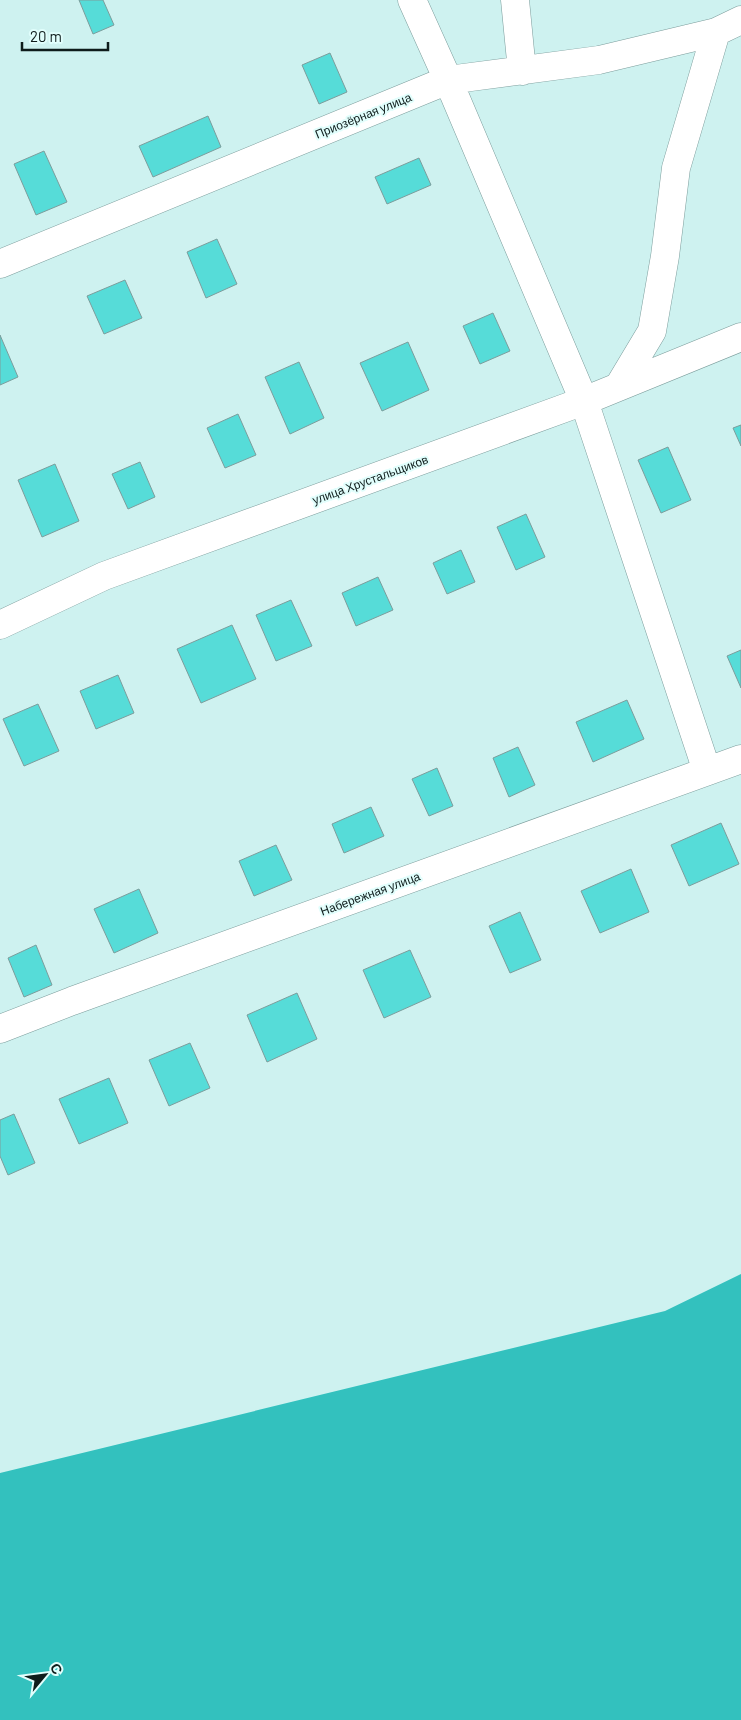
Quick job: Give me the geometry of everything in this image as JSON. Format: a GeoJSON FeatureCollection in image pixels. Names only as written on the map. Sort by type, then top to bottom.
{"type":"FeatureCollection","features":[{"type":"Feature","properties":{"kind":"street"},"geometry":{"type":"LineString","coordinates":[[412,0],[448,80],[584,401],[707,770]]}},
{"type":"Feature","properties":{"kind":"street"},"geometry":{"type":"LineString","coordinates":[[515,0],[522,71]]}},
{"type":"Feature","properties":{"kind":"street","name":"Приозёрная улица"},"geometry":{"type":"LineString","coordinates":[[0,264],[448,80],[600,60],[716,32],[741,20]]}},
{"type":"Feature","properties":{"kind":"street"},"geometry":{"type":"LineString","coordinates":[[619,386],[652,331],[665,256],[676,168],[716,32]]}},
{"type":"Feature","properties":{"kind":"street","name":"улица Хрустальщиков"},"geometry":{"type":"LineString","coordinates":[[0,625],[104,576],[584,401],[741,336]]}},
{"type":"Feature","properties":{"kind":"street","name":"Набережная улица"},"geometry":{"type":"LineString","coordinates":[[0,1029],[741,759]]}},
{"type":"Feature","properties":{"kind":"water"},"geometry":{"type":"Polygon","coordinates":[[[741,1274],[741,1720],[0,1720],[0,1473],[665,1311],[741,1274]]]}},
{"type":"Feature","properties":{"kind":"building"},"geometry":{"type":"Polygon","coordinates":[[[79,0],[103,0],[114,25],[93,34],[79,0]]]}},
{"type":"Feature","properties":{"kind":"building"},"geometry":{"type":"Polygon","coordinates":[[[330,53],[347,92],[319,104],[302,65],[330,53]]]}},
{"type":"Feature","properties":{"kind":"building"},"geometry":{"type":"Polygon","coordinates":[[[208,116],[221,147],[153,177],[139,146],[208,116]]]}},
{"type":"Feature","properties":{"kind":"building"},"geometry":{"type":"Polygon","coordinates":[[[44,151],[67,202],[36,215],[14,164],[44,151]]]}},
{"type":"Feature","properties":{"kind":"building"},"geometry":{"type":"Polygon","coordinates":[[[419,158],[431,185],[387,204],[375,177],[419,158]]]}},
{"type":"Feature","properties":{"kind":"building"},"geometry":{"type":"Polygon","coordinates":[[[217,239],[237,284],[206,298],[187,252],[217,239]]]}},
{"type":"Feature","properties":{"kind":"building"},"geometry":{"type":"Polygon","coordinates":[[[125,280],[142,318],[104,334],[87,296],[125,280]]]}},
{"type":"Feature","properties":{"kind":"building"},"geometry":{"type":"Polygon","coordinates":[[[493,313],[510,351],[480,364],[463,326],[493,313]]]}},
{"type":"Feature","properties":{"kind":"building"},"geometry":{"type":"Polygon","coordinates":[[[0,335],[18,377],[0,385],[0,335]]]}},
{"type":"Feature","properties":{"kind":"building"},"geometry":{"type":"Polygon","coordinates":[[[408,342],[429,390],[382,411],[360,363],[408,342]]]}},
{"type":"Feature","properties":{"kind":"building"},"geometry":{"type":"Polygon","coordinates":[[[299,362],[324,418],[290,434],[265,377],[299,362]]]}},
{"type":"Feature","properties":{"kind":"building"},"geometry":{"type":"Polygon","coordinates":[[[238,414],[256,455],[225,468],[207,428],[238,414]]]}},
{"type":"Feature","properties":{"kind":"building"},"geometry":{"type":"Polygon","coordinates":[[[741,425],[741,446],[733,428],[741,425]]]}},
{"type":"Feature","properties":{"kind":"building"},"geometry":{"type":"Polygon","coordinates":[[[668,447],[691,500],[661,513],[638,460],[668,447]]]}},
{"type":"Feature","properties":{"kind":"building"},"geometry":{"type":"Polygon","coordinates":[[[140,462],[155,497],[128,509],[112,474],[140,462]]]}},
{"type":"Feature","properties":{"kind":"building"},"geometry":{"type":"Polygon","coordinates":[[[55,464],[79,521],[42,537],[18,480],[55,464]]]}},
{"type":"Feature","properties":{"kind":"building"},"geometry":{"type":"Polygon","coordinates":[[[526,514],[545,557],[516,570],[497,527],[526,514]]]}},
{"type":"Feature","properties":{"kind":"building"},"geometry":{"type":"Polygon","coordinates":[[[461,550],[475,582],[447,594],[433,563],[461,550]]]}},
{"type":"Feature","properties":{"kind":"building"},"geometry":{"type":"Polygon","coordinates":[[[378,577],[393,610],[356,626],[342,593],[378,577]]]}},
{"type":"Feature","properties":{"kind":"building"},"geometry":{"type":"Polygon","coordinates":[[[291,600],[312,646],[276,661],[256,615],[291,600]]]}},
{"type":"Feature","properties":{"kind":"building"},"geometry":{"type":"Polygon","coordinates":[[[232,625],[256,679],[201,703],[177,649],[232,625]]]}},
{"type":"Feature","properties":{"kind":"building"},"geometry":{"type":"Polygon","coordinates":[[[741,650],[741,688],[727,656],[741,650]]]}},
{"type":"Feature","properties":{"kind":"building"},"geometry":{"type":"Polygon","coordinates":[[[118,675],[134,713],[96,729],[80,691],[118,675]]]}},
{"type":"Feature","properties":{"kind":"building"},"geometry":{"type":"Polygon","coordinates":[[[627,700],[644,739],[593,762],[576,722],[627,700]]]}},
{"type":"Feature","properties":{"kind":"building"},"geometry":{"type":"Polygon","coordinates":[[[38,704],[59,751],[24,766],[3,719],[38,704]]]}},
{"type":"Feature","properties":{"kind":"building"},"geometry":{"type":"Polygon","coordinates":[[[518,747],[535,785],[509,797],[493,758],[518,747]]]}},
{"type":"Feature","properties":{"kind":"building"},"geometry":{"type":"Polygon","coordinates":[[[437,768],[453,806],[429,816],[412,779],[437,768]]]}},
{"type":"Feature","properties":{"kind":"building"},"geometry":{"type":"Polygon","coordinates":[[[371,807],[384,836],[344,853],[332,824],[371,807]]]}},
{"type":"Feature","properties":{"kind":"building"},"geometry":{"type":"Polygon","coordinates":[[[721,823],[739,864],[689,886],[671,845],[721,823]]]}},
{"type":"Feature","properties":{"kind":"building"},"geometry":{"type":"Polygon","coordinates":[[[276,845],[292,880],[254,896],[239,861],[276,845]]]}},
{"type":"Feature","properties":{"kind":"building"},"geometry":{"type":"Polygon","coordinates":[[[631,869],[649,912],[600,933],[581,891],[631,869]]]}},
{"type":"Feature","properties":{"kind":"building"},"geometry":{"type":"Polygon","coordinates":[[[139,889],[158,933],[114,953],[94,909],[139,889]]]}},
{"type":"Feature","properties":{"kind":"building"},"geometry":{"type":"Polygon","coordinates":[[[520,912],[541,960],[510,973],[489,926],[520,912]]]}},
{"type":"Feature","properties":{"kind":"building"},"geometry":{"type":"Polygon","coordinates":[[[36,945],[52,985],[24,997],[8,958],[36,945]]]}},
{"type":"Feature","properties":{"kind":"building"},"geometry":{"type":"Polygon","coordinates":[[[410,950],[431,997],[384,1018],[363,970],[410,950]]]}},
{"type":"Feature","properties":{"kind":"building"},"geometry":{"type":"Polygon","coordinates":[[[297,993],[317,1039],[267,1062],[247,1015],[297,993]]]}},
{"type":"Feature","properties":{"kind":"building"},"geometry":{"type":"Polygon","coordinates":[[[190,1043],[210,1088],[169,1106],[149,1060],[190,1043]]]}},
{"type":"Feature","properties":{"kind":"building"},"geometry":{"type":"Polygon","coordinates":[[[109,1078],[128,1123],[79,1144],[59,1099],[109,1078]]]}},
{"type":"Feature","properties":{"kind":"building"},"geometry":{"type":"Polygon","coordinates":[[[14,1114],[35,1163],[8,1175],[0,1156],[0,1120],[14,1114]]]}}]}
